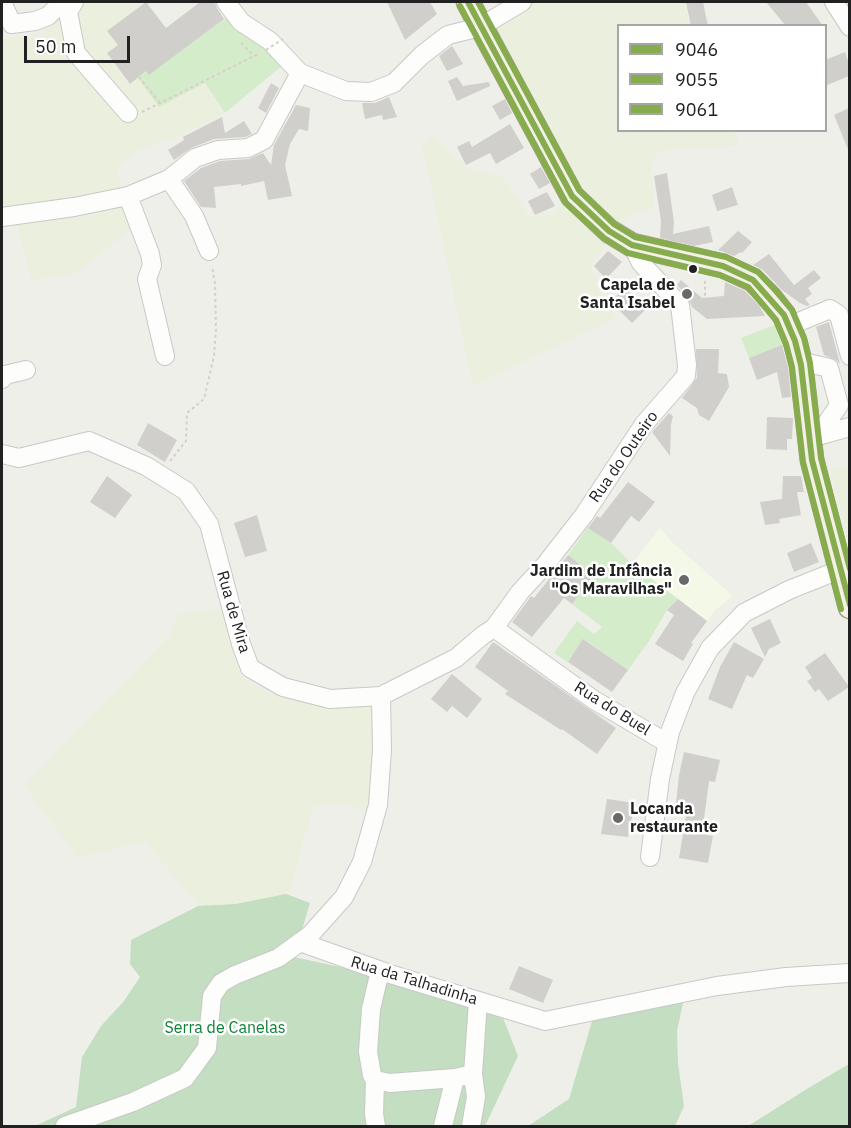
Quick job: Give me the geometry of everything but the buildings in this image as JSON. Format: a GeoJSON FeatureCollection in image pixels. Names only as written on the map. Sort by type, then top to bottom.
{"type":"FeatureCollection","features":[{"type":"Feature","properties":{"kind":"main road"},"geometry":{"type":"LineString","coordinates":[[468,2],[572,196],[609,231],[632,245],[723,266],[753,280],[784,315],[795,341],[800,362],[814,437],[812,460],[849,607]]}},
{"type":"Feature","properties":{"kind":"street"},"geometry":{"type":"LineString","coordinates":[[2,2],[12,24],[34,21],[48,16],[62,2]]}},
{"type":"Feature","properties":{"kind":"street"},"geometry":{"type":"LineString","coordinates":[[74,2],[68,12],[76,53],[132,114]]}},
{"type":"Feature","properties":{"kind":"street"},"geometry":{"type":"LineString","coordinates":[[234,4],[241,22],[270,41],[300,73],[346,91],[371,92],[394,83],[422,55],[448,35],[480,27],[522,2]]}},
{"type":"Feature","properties":{"kind":"street"},"geometry":{"type":"LineString","coordinates":[[834,2],[849,27]]}},
{"type":"Feature","properties":{"kind":"street"},"geometry":{"type":"LineString","coordinates":[[845,2],[849,4]]}},
{"type":"Feature","properties":{"kind":"street"},"geometry":{"type":"LineString","coordinates":[[2,217],[74,207],[128,196],[169,179],[195,158],[218,150],[248,148],[264,140],[300,73]]}},
{"type":"Feature","properties":{"kind":"street"},"geometry":{"type":"LineString","coordinates":[[169,179],[194,216],[209,251]]}},
{"type":"Feature","properties":{"kind":"street"},"geometry":{"type":"LineString","coordinates":[[128,196],[150,254],[152,265],[147,279],[165,356]]}},
{"type":"Feature","properties":{"kind":"street","name":"Rua do Outeiro"},"geometry":{"type":"LineString","coordinates":[[495,628],[520,592],[545,566],[584,515],[644,424],[686,376],[687,365],[680,305],[641,263],[632,245]]}},
{"type":"Feature","properties":{"kind":"street"},"geometry":{"type":"LineString","coordinates":[[789,326],[830,309],[839,315],[849,356]]}},
{"type":"Feature","properties":{"kind":"street"},"geometry":{"type":"LineString","coordinates":[[800,362],[830,368],[839,405],[814,437]]}},
{"type":"Feature","properties":{"kind":"street"},"geometry":{"type":"LineString","coordinates":[[2,378],[26,370]]}},
{"type":"Feature","properties":{"kind":"street"},"geometry":{"type":"LineString","coordinates":[[814,437],[849,427]]}},
{"type":"Feature","properties":{"kind":"street","name":"Rua de Mira"},"geometry":{"type":"LineString","coordinates":[[2,454],[20,458],[89,441],[146,466],[186,491],[209,524],[250,668],[283,687],[330,699],[381,696],[456,658],[483,634],[495,628]]}},
{"type":"Feature","properties":{"kind":"street","name":"Rua do Buel"},"geometry":{"type":"LineString","coordinates":[[495,628],[594,700],[668,743],[685,693],[710,648],[744,613],[789,590],[839,570]]}},
{"type":"Feature","properties":{"kind":"street"},"geometry":{"type":"LineString","coordinates":[[65,1126],[133,1102],[185,1078],[207,1048],[212,996],[220,983],[278,958],[310,935],[344,897],[362,862],[378,805],[382,750],[381,696]]}},
{"type":"Feature","properties":{"kind":"street"},"geometry":{"type":"LineString","coordinates":[[650,857],[660,779],[668,743]]}},
{"type":"Feature","properties":{"kind":"street","name":"Rua da Talhadinha"},"geometry":{"type":"LineString","coordinates":[[300,942],[380,971],[545,1021],[717,986],[786,976],[849,974]]}},
{"type":"Feature","properties":{"kind":"street"},"geometry":{"type":"LineString","coordinates":[[376,1126],[375,1080],[368,1052],[371,1009],[380,971]]}},
{"type":"Feature","properties":{"kind":"street"},"geometry":{"type":"LineString","coordinates":[[443,1126],[464,1076],[478,1001]]}},
{"type":"Feature","properties":{"kind":"street"},"geometry":{"type":"LineString","coordinates":[[375,1080],[390,1083],[464,1076]]}},
{"type":"Feature","properties":{"kind":"street"},"geometry":{"type":"LineString","coordinates":[[464,1076],[476,1097],[471,1126]]}},
{"type":"Feature","properties":{"kind":"path"},"geometry":{"type":"LineString","coordinates":[[132,114],[160,103],[266,50],[283,39]]}},
{"type":"Feature","properties":{"kind":"path"},"geometry":{"type":"LineString","coordinates":[[139,77],[160,103]]}},
{"type":"Feature","properties":{"kind":"path"},"geometry":{"type":"LineString","coordinates":[[159,474],[186,441],[188,413],[204,399],[214,356],[215,284],[209,251]]}},
{"type":"Feature","properties":{"kind":"path"},"geometry":{"type":"LineString","coordinates":[[682,314],[705,304],[706,262]]}},
{"type":"Feature","properties":{"kind":"shaded area"},"geometry":{"type":"Polygon","coordinates":[[[48,2],[147,2],[108,31],[118,45],[107,54],[129,84],[138,78],[159,106],[205,83],[225,113],[182,135],[137,151],[116,168],[135,226],[76,273],[32,281],[12,209],[2,211],[2,38],[42,34],[48,2]]]}},
{"type":"Feature","properties":{"kind":"shaded area"},"geometry":{"type":"Polygon","coordinates":[[[533,2],[684,2],[690,24],[617,24],[617,132],[735,132],[739,146],[686,148],[659,152],[651,168],[654,207],[630,215],[604,245],[591,265],[601,293],[617,317],[473,386],[422,144],[434,136],[467,169],[502,176],[530,217],[552,214],[576,193],[496,41],[495,21],[533,2]]]}},
{"type":"Feature","properties":{"kind":"shaded area"},"geometry":{"type":"Polygon","coordinates":[[[850,465],[849,543],[831,470],[850,465]]]}},
{"type":"Feature","properties":{"kind":"shaded area","name":"Jardim de Infância \"Os Maravilhas\""},"geometry":{"type":"Polygon","coordinates":[[[660,528],[671,541],[733,596],[714,611],[707,621],[632,564],[660,528]]]}},
{"type":"Feature","properties":{"kind":"shaded area"},"geometry":{"type":"Polygon","coordinates":[[[222,608],[234,659],[244,679],[267,693],[341,708],[382,702],[377,813],[341,804],[313,806],[289,895],[236,904],[199,906],[145,841],[78,858],[24,785],[170,635],[177,615],[222,608]]]}},
{"type":"Feature","properties":{"kind":"green space"},"geometry":{"type":"Polygon","coordinates":[[[227,17],[284,64],[225,113],[205,83],[159,107],[138,78],[146,71],[150,74],[227,17]]]}},
{"type":"Feature","properties":{"kind":"green space"},"geometry":{"type":"Polygon","coordinates":[[[777,324],[786,344],[749,358],[741,338],[777,324]]]}},
{"type":"Feature","properties":{"kind":"green space"},"geometry":{"type":"Polygon","coordinates":[[[588,527],[611,543],[632,564],[678,599],[667,610],[628,670],[584,639],[568,662],[554,653],[577,621],[594,634],[602,627],[572,604],[594,575],[568,555],[588,527]]]}},
{"type":"Feature","properties":{"kind":"green space","name":"Serra de Canelas"},"geometry":{"type":"Polygon","coordinates":[[[286,894],[310,903],[294,957],[358,971],[503,1018],[518,1056],[485,1126],[35,1126],[76,1107],[82,1057],[101,1026],[124,1001],[140,977],[130,964],[131,940],[198,906],[236,904],[286,894]]]}},
{"type":"Feature","properties":{"kind":"green space"},"geometry":{"type":"Polygon","coordinates":[[[684,998],[677,1031],[678,1063],[684,1106],[675,1126],[528,1126],[569,1099],[593,1018],[684,998]]]}},
{"type":"Feature","properties":{"kind":"green space"},"geometry":{"type":"Polygon","coordinates":[[[849,1064],[849,1126],[748,1126],[810,1087],[849,1064]]]}},
{"type":"Feature","properties":{"kind":"transit line","name":"9046"},"geometry":{"type":"LineString","coordinates":[[468,2],[572,196],[609,231],[632,245],[723,266],[753,280],[784,315],[795,341],[801,365],[812,460],[850,605]]}},
{"type":"Feature","properties":{"kind":"transit line","name":"9061"},"geometry":{"type":"LineString","coordinates":[[478,2],[579,190],[614,224],[635,237],[726,257],[758,272],[792,310],[804,338],[810,363],[821,458],[850,569]]}},
{"type":"Feature","properties":{"kind":"transit line","name":"9055"},"geometry":{"type":"LineString","coordinates":[[460,6],[566,203],[604,238],[628,253],[720,275],[748,287],[776,320],[792,367],[803,462],[841,609]]}},
{"type":"Feature","properties":{"kind":"place","name":"Capela de Santa Isabel"},"geometry":{"type":"Point","coordinates":[687,294]}},
{"type":"Feature","properties":{"kind":"place","name":"Jardim de Infância \"Os Maravilhas\""},"geometry":{"type":"Point","coordinates":[684,580]}},
{"type":"Feature","properties":{"kind":"place","name":"Locanda restaurante"},"geometry":{"type":"Point","coordinates":[618,818]}}]}
